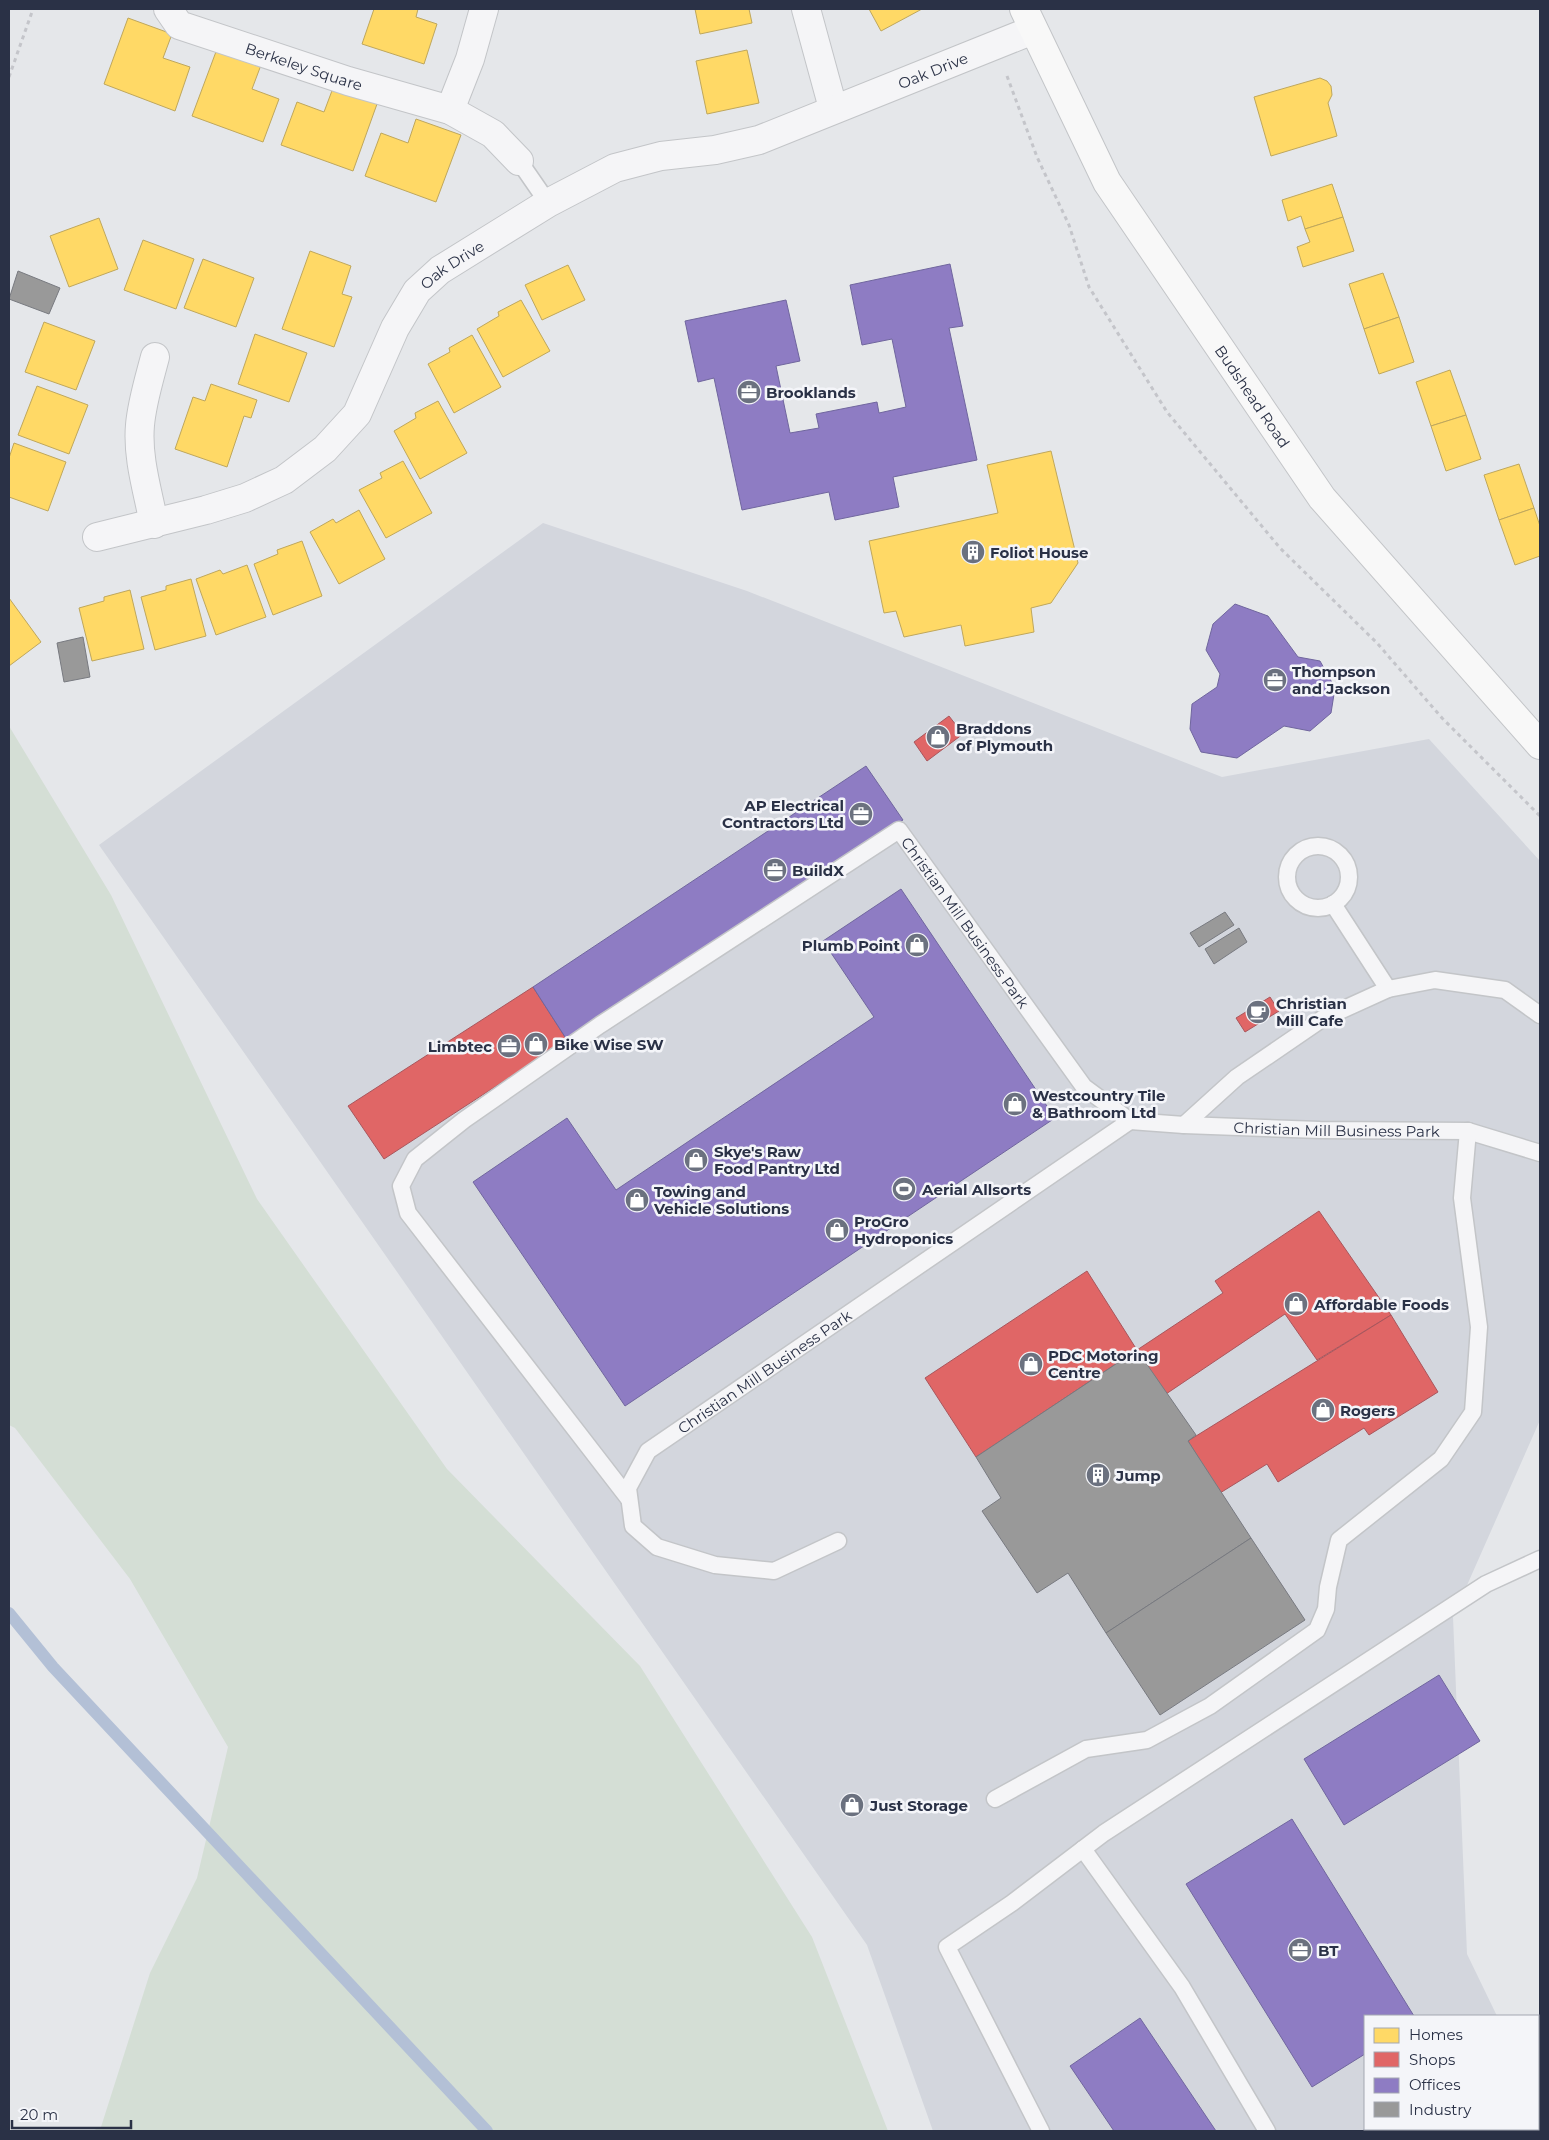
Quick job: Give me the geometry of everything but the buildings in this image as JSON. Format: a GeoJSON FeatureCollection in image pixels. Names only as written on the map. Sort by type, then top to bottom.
{"type":"FeatureCollection","features":[{"type":"Feature","properties":{"kind":"main road","name":"Budshead Road"},"geometry":{"type":"LineString","coordinates":[[1028,19],[1106,182],[1322,498],[1540,745]]}},
{"type":"Feature","properties":{"kind":"street","name":"Berkeley Square"},"geometry":{"type":"LineString","coordinates":[[168,9],[178,25],[348,81],[450,110],[493,134],[519,160]]}},
{"type":"Feature","properties":{"kind":"street"},"geometry":{"type":"LineString","coordinates":[[450,110],[470,59],[484,9]]}},
{"type":"Feature","properties":{"kind":"street"},"geometry":{"type":"LineString","coordinates":[[806,9],[833,108]]}},
{"type":"Feature","properties":{"kind":"street","name":"Oak Drive"},"geometry":{"type":"LineString","coordinates":[[97,537],[154,524],[245,498],[284,480],[325,449],[357,414],[395,328],[417,291],[440,270],[548,203],[615,168],[662,156],[715,150],[759,140],[833,108],[997,45],[1028,19]]}},
{"type":"Feature","properties":{"kind":"street"},"geometry":{"type":"LineString","coordinates":[[154,524],[142,464],[140,427],[143,399],[155,357]]}},
{"type":"Feature","properties":{"kind":"lane"},"geometry":{"type":"LineString","coordinates":[[519,160],[548,203]]}},
{"type":"Feature","properties":{"kind":"lane","name":"Christian Mill Business Park"},"geometry":{"type":"LineString","coordinates":[[629,1500],[408,1213],[401,1186],[415,1158],[464,1120],[600,1025],[899,830],[1084,1087],[1130,1120],[1184,1125],[1320,1130],[1468,1131],[1540,1153]]}},
{"type":"Feature","properties":{"kind":"lane"},"geometry":{"type":"LineString","coordinates":[[1333,904],[1388,989]]}},
{"type":"Feature","properties":{"kind":"lane"},"geometry":{"type":"LineString","coordinates":[[1184,1125],[1237,1077],[1322,1019],[1388,989],[1435,980],[1505,990],[1540,1015]]}},
{"type":"Feature","properties":{"kind":"lane","name":"Christian Mill Business Park"},"geometry":{"type":"LineString","coordinates":[[838,1541],[774,1572],[715,1565],[657,1547],[633,1526],[628,1488],[648,1451],[1130,1120]]}},
{"type":"Feature","properties":{"kind":"lane"},"geometry":{"type":"LineString","coordinates":[[995,1799],[1086,1749],[1147,1740],[1210,1706],[1316,1630],[1326,1609],[1328,1587],[1339,1540],[1441,1459],[1473,1412],[1479,1327],[1462,1198],[1468,1131]]}},
{"type":"Feature","properties":{"kind":"lane"},"geometry":{"type":"LineString","coordinates":[[1041,2131],[947,1947],[1012,1903],[1104,1833],[1486,1584],[1540,1559]]}},
{"type":"Feature","properties":{"kind":"lane"},"geometry":{"type":"LineString","coordinates":[[1083,1849],[1182,1987],[1267,2131]]}},
{"type":"Feature","properties":{"kind":"path"},"geometry":{"type":"LineString","coordinates":[[9,78],[33,9]]}},
{"type":"Feature","properties":{"kind":"path"},"geometry":{"type":"LineString","coordinates":[[997,45],[1037,157],[1069,225],[1089,287],[1167,412],[1280,548],[1377,643],[1442,718],[1540,816]]}},
{"type":"Feature","properties":{"kind":"shaded area"},"geometry":{"type":"Polygon","coordinates":[[[543,523],[747,591],[1222,777],[1429,739],[1540,861],[1540,1420],[1453,1617],[1467,1954],[1497,2015],[1364,2015],[1364,2130],[1539,2130],[1539,2100],[1540,2131],[933,2131],[867,1945],[99,845],[543,523]]]}},
{"type":"Feature","properties":{"kind":"shaded area"},"geometry":{"type":"Polygon","coordinates":[[[9,726],[111,895],[257,1199],[447,1469],[640,1666],[812,1937],[888,2131],[92,2131],[101,2127],[150,1973],[197,1878],[228,1747],[130,1579],[15,1428],[9,1425],[9,726]]]}},
{"type":"Feature","properties":{"kind":"waterway"},"geometry":{"type":"LineString","coordinates":[[9,1613],[53,1667],[487,2131]]}},
{"type":"Feature","properties":{"kind":"place","name":"Brooklands"},"geometry":{"type":"Point","coordinates":[749,392]}},
{"type":"Feature","properties":{"kind":"place","name":"Foliot House"},"geometry":{"type":"Point","coordinates":[973,552]}},
{"type":"Feature","properties":{"kind":"place","name":"Thompson and Jackson"},"geometry":{"type":"Point","coordinates":[1275,680]}},
{"type":"Feature","properties":{"kind":"place","name":"Braddons of Plymouth"},"geometry":{"type":"Point","coordinates":[938,737]}},
{"type":"Feature","properties":{"kind":"place","name":"AP Electrical Contractors Ltd"},"geometry":{"type":"Point","coordinates":[861,814]}},
{"type":"Feature","properties":{"kind":"place","name":"BuildX"},"geometry":{"type":"Point","coordinates":[775,870]}},
{"type":"Feature","properties":{"kind":"place","name":"Plumb Point"},"geometry":{"type":"Point","coordinates":[917,945]}},
{"type":"Feature","properties":{"kind":"place","name":"Christian Mill Cafe"},"geometry":{"type":"Point","coordinates":[1258,1012]}},
{"type":"Feature","properties":{"kind":"place","name":"Bike Wise SW"},"geometry":{"type":"Point","coordinates":[536,1044]}},
{"type":"Feature","properties":{"kind":"place","name":"Limbtec"},"geometry":{"type":"Point","coordinates":[509,1046]}},
{"type":"Feature","properties":{"kind":"place","name":"Westcountry Tile & Bathroom Ltd"},"geometry":{"type":"Point","coordinates":[1015,1104]}},
{"type":"Feature","properties":{"kind":"place","name":"Skye's Raw Food Pantry Ltd"},"geometry":{"type":"Point","coordinates":[696,1160]}},
{"type":"Feature","properties":{"kind":"place","name":"Aerial Allsorts"},"geometry":{"type":"Point","coordinates":[904,1189]}},
{"type":"Feature","properties":{"kind":"place","name":"Towing and Vehicle Solutions"},"geometry":{"type":"Point","coordinates":[637,1200]}},
{"type":"Feature","properties":{"kind":"place","name":"ProGro Hydroponics"},"geometry":{"type":"Point","coordinates":[837,1230]}},
{"type":"Feature","properties":{"kind":"place","name":"Affordable Foods"},"geometry":{"type":"Point","coordinates":[1296,1304]}},
{"type":"Feature","properties":{"kind":"place","name":"PDC Motoring Centre"},"geometry":{"type":"Point","coordinates":[1031,1364]}},
{"type":"Feature","properties":{"kind":"place","name":"Rogers"},"geometry":{"type":"Point","coordinates":[1323,1410]}},
{"type":"Feature","properties":{"kind":"place","name":"Jump"},"geometry":{"type":"Point","coordinates":[1098,1475]}},
{"type":"Feature","properties":{"kind":"place","name":"Just Storage"},"geometry":{"type":"Point","coordinates":[852,1805]}},
{"type":"Feature","properties":{"kind":"place","name":"BT"},"geometry":{"type":"Point","coordinates":[1300,1950]}}]}
